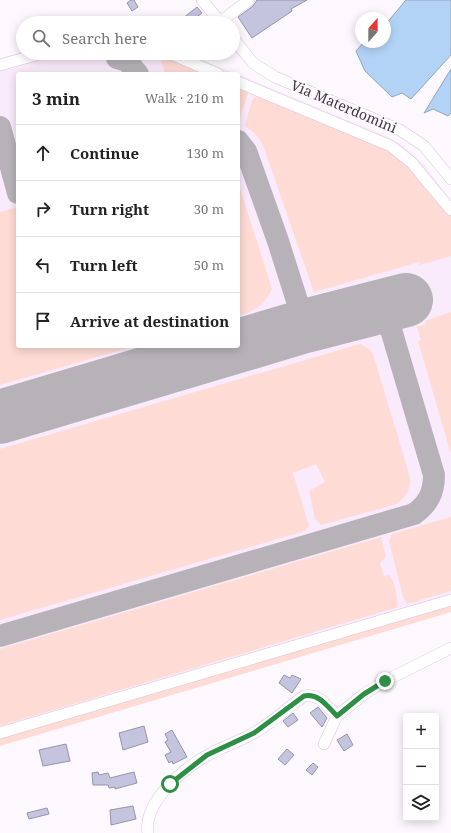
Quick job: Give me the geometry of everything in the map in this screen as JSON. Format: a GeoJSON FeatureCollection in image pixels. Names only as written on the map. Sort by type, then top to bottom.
{"type":"FeatureCollection","features":[{"type":"Feature","properties":{"kind":"street"},"geometry":{"type":"LineString","coordinates":[[202,0],[215,16]]}},
{"type":"Feature","properties":{"kind":"street"},"geometry":{"type":"LineString","coordinates":[[228,16],[249,0]]}},
{"type":"Feature","properties":{"kind":"street","name":"Via Materdomini"},"geometry":{"type":"LineString","coordinates":[[240,47],[253,63],[275,77],[385,123],[406,134],[424,146],[451,179]]}},
{"type":"Feature","properties":{"kind":"street"},"geometry":{"type":"LineString","coordinates":[[0,65],[18,60]]}},
{"type":"Feature","properties":{"kind":"street"},"geometry":{"type":"LineString","coordinates":[[185,60],[213,72]]}},
{"type":"Feature","properties":{"kind":"street"},"geometry":{"type":"LineString","coordinates":[[240,83],[391,146],[412,162],[446,206],[451,210]]}},
{"type":"Feature","properties":{"kind":"street"},"geometry":{"type":"LineString","coordinates":[[0,733],[451,600]]}},
{"type":"Feature","properties":{"kind":"street"},"geometry":{"type":"LineString","coordinates":[[324,744],[337,716],[364,694],[385,681],[451,648]]}},
{"type":"Feature","properties":{"kind":"street"},"geometry":{"type":"LineString","coordinates":[[148,833],[148,820],[152,809],[170,784],[207,755],[254,733],[304,696],[311,694],[317,696],[337,716]]}},
{"type":"Feature","properties":{"kind":"shaded area"},"geometry":{"type":"Polygon","coordinates":[[[16,54],[16,60],[203,60],[232,72],[16,72],[16,348],[240,348],[240,75],[382,134],[404,146],[424,164],[451,202],[451,612],[0,746],[0,58],[16,54]]]}},
{"type":"Feature","properties":{"kind":"shaded area"},"geometry":{"type":"Polygon","coordinates":[[[161,60],[171,60],[203,72],[164,72],[161,60]]]}},
{"type":"Feature","properties":{"kind":"shaded area"},"geometry":{"type":"Polygon","coordinates":[[[240,87],[247,89],[248,93],[240,118],[240,87]]]}},
{"type":"Feature","properties":{"kind":"shaded area"},"geometry":{"type":"Polygon","coordinates":[[[259,94],[377,143],[404,160],[451,215],[451,256],[420,265],[419,262],[314,292],[263,147],[258,137],[245,126],[252,100],[259,94]]]}},
{"type":"Feature","properties":{"kind":"shaded area"},"geometry":{"type":"Polygon","coordinates":[[[240,188],[272,289],[266,299],[258,307],[240,315],[240,188]]]}},
{"type":"Feature","properties":{"kind":"shaded area"},"geometry":{"type":"Polygon","coordinates":[[[16,208],[16,348],[128,348],[0,385],[0,212],[16,208]]]}},
{"type":"Feature","properties":{"kind":"shaded area"},"geometry":{"type":"Polygon","coordinates":[[[451,312],[451,454],[418,341],[421,340],[417,327],[426,324],[425,321],[451,312]]]}},
{"type":"Feature","properties":{"kind":"shaded area"},"geometry":{"type":"Polygon","coordinates":[[[360,344],[369,349],[373,354],[410,477],[410,485],[407,492],[397,504],[321,525],[315,519],[309,491],[325,482],[316,464],[293,473],[309,526],[305,531],[0,620],[0,449],[360,344]]]}},
{"type":"Feature","properties":{"kind":"shaded area"},"geometry":{"type":"Polygon","coordinates":[[[451,517],[451,591],[407,604],[403,597],[389,541],[392,534],[451,517]]]}},
{"type":"Feature","properties":{"kind":"shaded area"},"geometry":{"type":"Polygon","coordinates":[[[381,537],[386,557],[380,563],[384,576],[389,575],[393,581],[398,607],[0,726],[0,649],[381,537]]]}},
{"type":"Feature","properties":{"kind":"shaded area"},"geometry":{"type":"Polygon","coordinates":[[[451,600],[451,612],[0,746],[0,735],[451,600]]]}},
{"type":"Feature","properties":{"kind":"water"},"geometry":{"type":"Polygon","coordinates":[[[406,0],[451,0],[451,55],[411,99],[402,93],[392,97],[365,71],[356,51],[359,48],[391,48],[391,18],[406,0]]]}},
{"type":"Feature","properties":{"kind":"water"},"geometry":{"type":"Polygon","coordinates":[[[451,69],[451,113],[448,116],[433,109],[424,113],[451,69]]]}},
{"type":"Feature","properties":{"kind":"building"},"geometry":{"type":"Polygon","coordinates":[[[134,0],[138,7],[132,11],[127,3],[134,0]]]}},
{"type":"Feature","properties":{"kind":"building"},"geometry":{"type":"Polygon","coordinates":[[[257,0],[307,0],[291,9],[292,11],[252,38],[240,20],[239,16],[253,6],[257,0]]]}},
{"type":"Feature","properties":{"kind":"building"},"geometry":{"type":"Polygon","coordinates":[[[197,7],[202,13],[198,16],[186,16],[197,7]]]}},
{"type":"Feature","properties":{"kind":"building"},"geometry":{"type":"Polygon","coordinates":[[[284,675],[290,678],[292,675],[301,679],[292,693],[279,683],[284,675]]]}},
{"type":"Feature","properties":{"kind":"building"},"geometry":{"type":"Polygon","coordinates":[[[318,707],[327,718],[322,727],[310,713],[318,707]]]}},
{"type":"Feature","properties":{"kind":"building"},"geometry":{"type":"Polygon","coordinates":[[[293,713],[298,720],[288,727],[283,721],[293,713]]]}},
{"type":"Feature","properties":{"kind":"building"},"geometry":{"type":"Polygon","coordinates":[[[144,726],[148,742],[123,750],[119,733],[144,726]]]}},
{"type":"Feature","properties":{"kind":"building"},"geometry":{"type":"Polygon","coordinates":[[[172,730],[187,757],[173,764],[172,761],[169,763],[165,755],[171,752],[165,742],[168,740],[165,734],[172,730]]]}},
{"type":"Feature","properties":{"kind":"building"},"geometry":{"type":"Polygon","coordinates":[[[347,734],[353,745],[344,751],[337,740],[347,734]]]}},
{"type":"Feature","properties":{"kind":"building"},"geometry":{"type":"Polygon","coordinates":[[[66,744],[70,761],[43,766],[39,750],[66,744]]]}},
{"type":"Feature","properties":{"kind":"building"},"geometry":{"type":"Polygon","coordinates":[[[287,749],[294,755],[285,765],[278,759],[287,749]]]}},
{"type":"Feature","properties":{"kind":"building"},"geometry":{"type":"Polygon","coordinates":[[[313,763],[318,767],[312,775],[306,770],[313,763]]]}},
{"type":"Feature","properties":{"kind":"building"},"geometry":{"type":"Polygon","coordinates":[[[98,772],[99,775],[108,773],[110,778],[134,772],[137,783],[115,789],[115,787],[109,788],[108,785],[93,785],[92,773],[98,772]]]}},
{"type":"Feature","properties":{"kind":"building"},"geometry":{"type":"Polygon","coordinates":[[[133,806],[136,819],[111,825],[110,810],[133,806]]]}},
{"type":"Feature","properties":{"kind":"building"},"geometry":{"type":"Polygon","coordinates":[[[47,808],[49,814],[29,819],[27,813],[47,808]]]}},
{"type":"Feature","properties":{"kind":"taxiway"},"geometry":{"type":"LineString","coordinates":[[124,60],[127,61],[136,72]]}},
{"type":"Feature","properties":{"kind":"taxiway"},"geometry":{"type":"LineString","coordinates":[[0,127],[16,186]]}},
{"type":"Feature","properties":{"kind":"taxiway"},"geometry":{"type":"LineString","coordinates":[[240,144],[246,151],[278,241],[305,326]]}},
{"type":"Feature","properties":{"kind":"taxiway"},"geometry":{"type":"LineString","coordinates":[[0,636],[414,514],[419,510],[429,498],[433,487],[434,475],[384,306]]}},
{"type":"Feature","properties":{"kind":"runway"},"geometry":{"type":"LineString","coordinates":[[240,345],[305,326],[406,300]]}},
{"type":"Feature","properties":{"kind":"runway"},"geometry":{"type":"LineString","coordinates":[[0,417],[231,348]]}},
{"type":"Feature","properties":{"kind":"route"},"geometry":{"type":"LineString","coordinates":[[170,784],[207,755],[254,733],[304,696],[311,694],[317,696],[337,716],[364,694],[385,681]]}}]}
